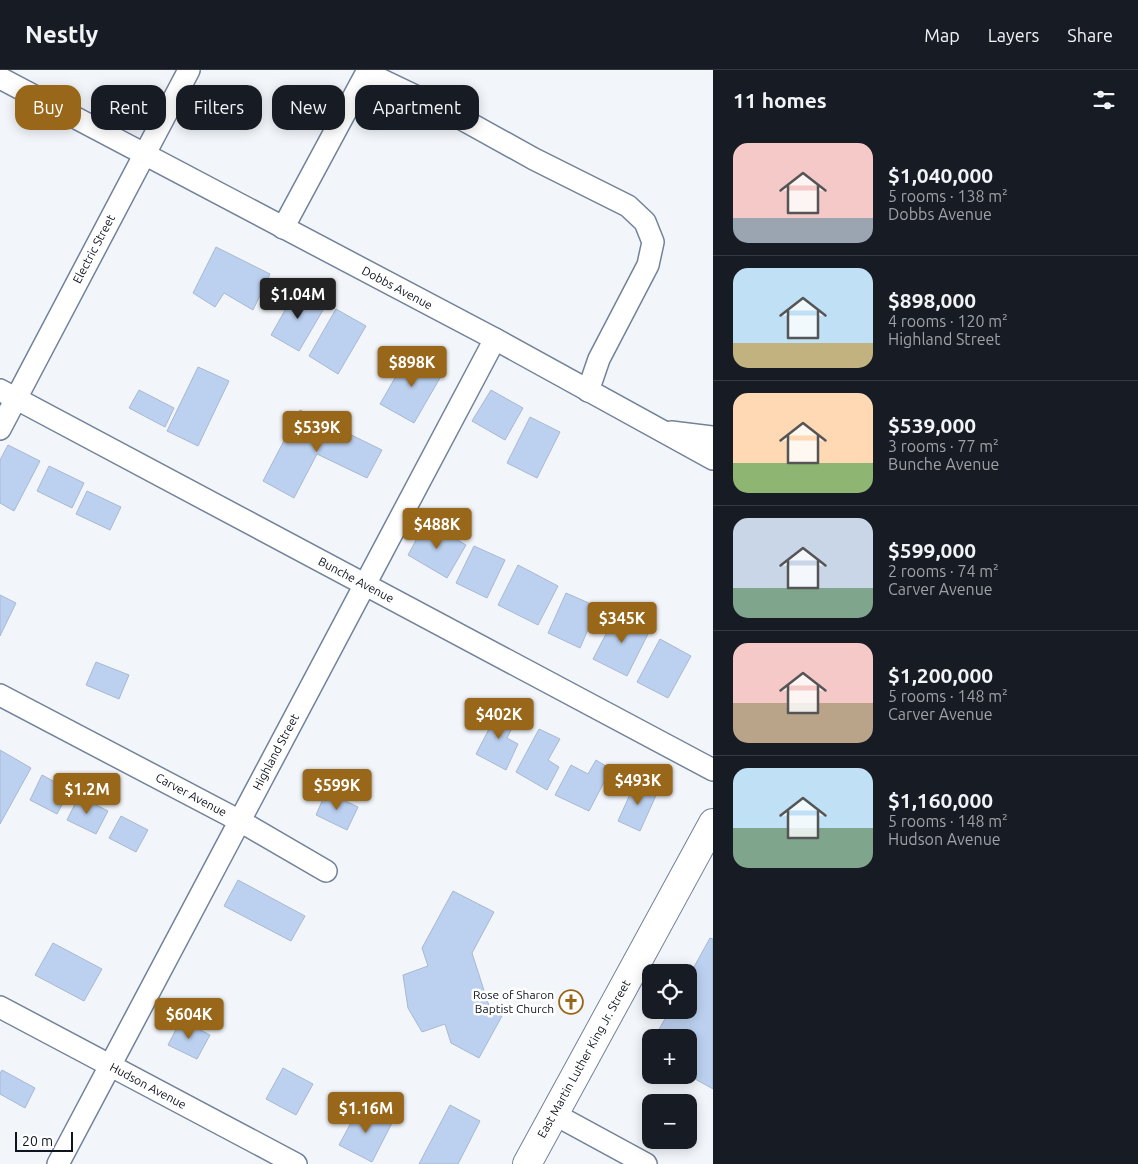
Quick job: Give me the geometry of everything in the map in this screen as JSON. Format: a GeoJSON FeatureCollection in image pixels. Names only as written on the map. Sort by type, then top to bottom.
{"type":"FeatureCollection","features":[{"type":"Feature","properties":{"kind":"main road","name":"East Martin Luther King Jr. Street"},"geometry":{"type":"LineString","coordinates":[[527,1164],[713,823]]}},
{"type":"Feature","properties":{"kind":"street","name":"Electric Street"},"geometry":{"type":"LineString","coordinates":[[0,428],[8,394],[144,154],[189,70]]}},
{"type":"Feature","properties":{"kind":"street"},"geometry":{"type":"LineString","coordinates":[[283,228],[367,71],[450,112],[534,159],[628,206],[645,222],[653,242],[648,265],[599,359],[588,391]]}},
{"type":"Feature","properties":{"kind":"street","name":"Dobbs Avenue"},"geometry":{"type":"LineString","coordinates":[[0,78],[495,339],[713,459]]}},
{"type":"Feature","properties":{"kind":"street","name":"Highland Street"},"geometry":{"type":"LineString","coordinates":[[58,1164],[495,339]]}},
{"type":"Feature","properties":{"kind":"street","name":"Bunche Avenue"},"geometry":{"type":"LineString","coordinates":[[8,394],[713,770]]}},
{"type":"Feature","properties":{"kind":"street"},"geometry":{"type":"LineString","coordinates":[[661,430],[713,436]]}},
{"type":"Feature","properties":{"kind":"street","name":"Carver Avenue"},"geometry":{"type":"LineString","coordinates":[[0,695],[240,821],[326,870]]}},
{"type":"Feature","properties":{"kind":"street","name":"Hudson Avenue"},"geometry":{"type":"LineString","coordinates":[[0,1007],[296,1164]]}},
{"type":"Feature","properties":{"kind":"street"},"geometry":{"type":"LineString","coordinates":[[554,1114],[646,1164]]}},
{"type":"Feature","properties":{"kind":"building"},"geometry":{"type":"Polygon","coordinates":[[[216,247],[270,274],[253,310],[224,293],[215,307],[193,293],[216,247]]]}},
{"type":"Feature","properties":{"kind":"building"},"geometry":{"type":"Polygon","coordinates":[[[297,289],[326,305],[299,351],[271,335],[297,289]]]}},
{"type":"Feature","properties":{"kind":"building"},"geometry":{"type":"Polygon","coordinates":[[[336,309],[366,326],[338,374],[309,356],[336,309]]]}},
{"type":"Feature","properties":{"kind":"building"},"geometry":{"type":"Polygon","coordinates":[[[410,352],[444,371],[414,423],[380,404],[410,352]]]}},
{"type":"Feature","properties":{"kind":"building"},"geometry":{"type":"Polygon","coordinates":[[[198,367],[229,381],[198,446],[167,431],[198,367]]]}},
{"type":"Feature","properties":{"kind":"building"},"geometry":{"type":"Polygon","coordinates":[[[139,390],[174,408],[165,427],[129,408],[139,390]]]}},
{"type":"Feature","properties":{"kind":"building"},"geometry":{"type":"Polygon","coordinates":[[[491,390],[523,408],[505,440],[472,421],[491,390]]]}},
{"type":"Feature","properties":{"kind":"building"},"geometry":{"type":"Polygon","coordinates":[[[300,410],[382,450],[367,478],[317,454],[294,498],[263,481],[300,410]]]}},
{"type":"Feature","properties":{"kind":"building"},"geometry":{"type":"Polygon","coordinates":[[[530,417],[560,432],[537,478],[507,463],[530,417]]]}},
{"type":"Feature","properties":{"kind":"building"},"geometry":{"type":"Polygon","coordinates":[[[8,445],[40,461],[14,511],[0,503],[0,460],[8,445]]]}},
{"type":"Feature","properties":{"kind":"building"},"geometry":{"type":"Polygon","coordinates":[[[49,466],[84,483],[72,508],[37,491],[49,466]]]}},
{"type":"Feature","properties":{"kind":"building"},"geometry":{"type":"Polygon","coordinates":[[[87,491],[121,507],[110,530],[76,514],[87,491]]]}},
{"type":"Feature","properties":{"kind":"building"},"geometry":{"type":"Polygon","coordinates":[[[426,522],[466,545],[447,578],[408,555],[426,522]]]}},
{"type":"Feature","properties":{"kind":"building"},"geometry":{"type":"Polygon","coordinates":[[[474,546],[505,560],[487,598],[456,583],[474,546]]]}},
{"type":"Feature","properties":{"kind":"building"},"geometry":{"type":"Polygon","coordinates":[[[518,565],[558,586],[538,625],[498,605],[518,565]]]}},
{"type":"Feature","properties":{"kind":"building"},"geometry":{"type":"Polygon","coordinates":[[[566,593],[598,607],[580,648],[548,633],[566,593]]]}},
{"type":"Feature","properties":{"kind":"building"},"geometry":{"type":"Polygon","coordinates":[[[0,595],[16,603],[0,636],[0,595]]]}},
{"type":"Feature","properties":{"kind":"building"},"geometry":{"type":"Polygon","coordinates":[[[618,611],[651,628],[627,676],[593,659],[618,611]]]}},
{"type":"Feature","properties":{"kind":"building"},"geometry":{"type":"Polygon","coordinates":[[[660,639],[691,656],[668,698],[637,682],[660,639]]]}},
{"type":"Feature","properties":{"kind":"building"},"geometry":{"type":"Polygon","coordinates":[[[96,662],[129,675],[119,699],[86,685],[96,662]]]}},
{"type":"Feature","properties":{"kind":"building"},"geometry":{"type":"Polygon","coordinates":[[[501,706],[518,716],[507,738],[518,744],[506,770],[476,754],[501,706]]]}},
{"type":"Feature","properties":{"kind":"building"},"geometry":{"type":"Polygon","coordinates":[[[539,729],[560,739],[548,760],[559,767],[547,790],[516,772],[539,729]]]}},
{"type":"Feature","properties":{"kind":"building"},"geometry":{"type":"Polygon","coordinates":[[[0,750],[31,768],[0,824],[0,750]]]}},
{"type":"Feature","properties":{"kind":"building"},"geometry":{"type":"Polygon","coordinates":[[[596,760],[611,769],[589,811],[555,795],[571,765],[588,774],[596,760]]]}},
{"type":"Feature","properties":{"kind":"building"},"geometry":{"type":"Polygon","coordinates":[[[42,775],[70,790],[57,814],[30,800],[42,775]]]}},
{"type":"Feature","properties":{"kind":"building"},"geometry":{"type":"Polygon","coordinates":[[[636,781],[658,791],[640,831],[618,821],[636,781]]]}},
{"type":"Feature","properties":{"kind":"building"},"geometry":{"type":"Polygon","coordinates":[[[326,792],[358,807],[347,830],[316,815],[326,792]]]}},
{"type":"Feature","properties":{"kind":"building"},"geometry":{"type":"Polygon","coordinates":[[[79,796],[108,811],[96,834],[67,820],[79,796]]]}},
{"type":"Feature","properties":{"kind":"building"},"geometry":{"type":"Polygon","coordinates":[[[121,816],[148,830],[136,852],[109,838],[121,816]]]}},
{"type":"Feature","properties":{"kind":"building"},"geometry":{"type":"Polygon","coordinates":[[[238,880],[305,916],[291,941],[224,906],[238,880]]]}},
{"type":"Feature","properties":{"kind":"building"},"geometry":{"type":"Polygon","coordinates":[[[453,891],[494,912],[472,953],[490,1009],[502,1016],[479,1058],[451,1043],[445,1024],[422,1032],[408,1008],[403,975],[428,966],[422,948],[453,891]]]}},
{"type":"Feature","properties":{"kind":"building"},"geometry":{"type":"Polygon","coordinates":[[[710,938],[713,939],[713,1089],[697,1080],[697,1029],[659,1029],[665,1019],[697,1019],[696,964],[710,938]]]}},
{"type":"Feature","properties":{"kind":"building"},"geometry":{"type":"Polygon","coordinates":[[[53,943],[102,969],[84,1001],[35,975],[53,943]]]}},
{"type":"Feature","properties":{"kind":"building"},"geometry":{"type":"Polygon","coordinates":[[[181,1020],[210,1035],[197,1059],[168,1045],[181,1020]]]}},
{"type":"Feature","properties":{"kind":"building"},"geometry":{"type":"Polygon","coordinates":[[[283,1068],[313,1084],[296,1115],[266,1099],[283,1068]]]}},
{"type":"Feature","properties":{"kind":"building"},"geometry":{"type":"Polygon","coordinates":[[[2,1070],[35,1088],[25,1108],[0,1094],[0,1073],[2,1070]]]}},
{"type":"Feature","properties":{"kind":"building"},"geometry":{"type":"Polygon","coordinates":[[[450,1105],[480,1121],[458,1164],[419,1164],[450,1105]]]}},
{"type":"Feature","properties":{"kind":"building"},"geometry":{"type":"Polygon","coordinates":[[[360,1106],[392,1123],[372,1162],[339,1145],[360,1106]]]}},
{"type":"Feature","properties":{"kind":"place","name":"Rose of Sharon Baptist Church"},"geometry":{"type":"Point","coordinates":[571,1002]}}]}
